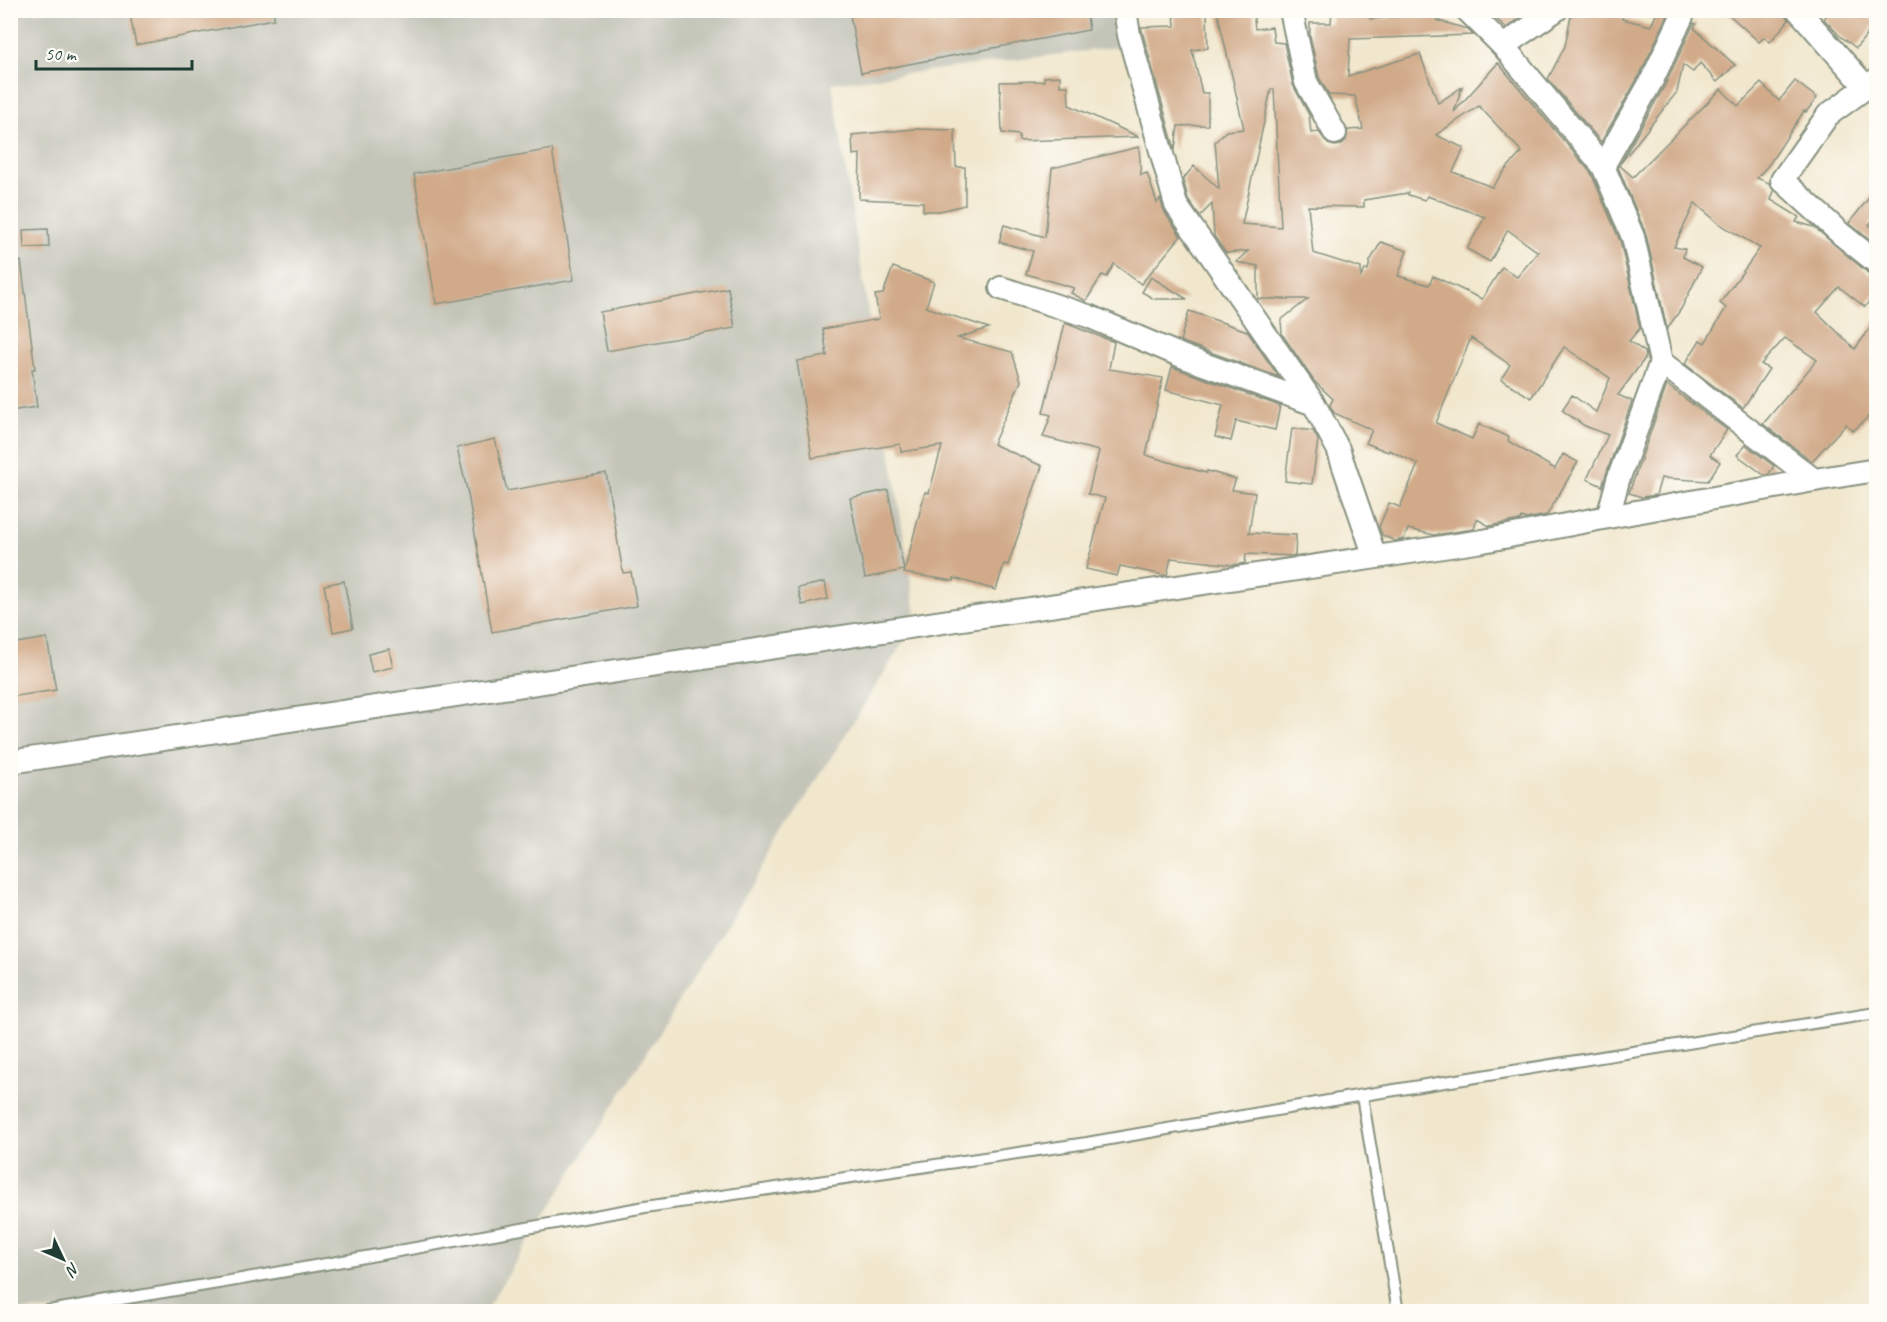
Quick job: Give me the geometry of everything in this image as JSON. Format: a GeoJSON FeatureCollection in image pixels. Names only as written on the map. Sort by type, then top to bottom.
{"type":"FeatureCollection","features":[{"type":"Feature","properties":{"kind":"street"},"geometry":{"type":"LineString","coordinates":[[1125,10],[1129,35],[1176,205],[1314,404],[1338,449],[1375,557]]}},
{"type":"Feature","properties":{"kind":"street"},"geometry":{"type":"LineString","coordinates":[[1291,10],[1306,82],[1335,132]]}},
{"type":"Feature","properties":{"kind":"street"},"geometry":{"type":"LineString","coordinates":[[1467,10],[1503,46],[1603,166],[1633,237],[1661,362],[1618,480],[1608,517]]}},
{"type":"Feature","properties":{"kind":"street"},"geometry":{"type":"LineString","coordinates":[[1503,46],[1556,10]]}},
{"type":"Feature","properties":{"kind":"street"},"geometry":{"type":"LineString","coordinates":[[1603,166],[1652,80],[1685,10]]}},
{"type":"Feature","properties":{"kind":"street"},"geometry":{"type":"LineString","coordinates":[[1798,10],[1871,84],[1828,115],[1782,180],[1841,234],[1876,262]]}},
{"type":"Feature","properties":{"kind":"street"},"geometry":{"type":"LineString","coordinates":[[1001,288],[1088,316],[1184,357],[1314,404]]}},
{"type":"Feature","properties":{"kind":"street"},"geometry":{"type":"LineString","coordinates":[[1661,362],[1814,480]]}},
{"type":"Feature","properties":{"kind":"street"},"geometry":{"type":"LineString","coordinates":[[10,762],[1483,541],[1876,470]]}},
{"type":"Feature","properties":{"kind":"lane"},"geometry":{"type":"LineString","coordinates":[[42,1311],[236,1280],[645,1207],[1087,1143],[1876,1013]]}},
{"type":"Feature","properties":{"kind":"lane"},"geometry":{"type":"LineString","coordinates":[[1362,1096],[1398,1311]]}},
{"type":"Feature","properties":{"kind":"shaded area"},"geometry":{"type":"Polygon","coordinates":[[[10,11],[1111,11],[1117,47],[832,83],[917,620],[485,1311],[11,1311],[10,11]]]}},
{"type":"Feature","properties":{"kind":"building"},"geometry":{"type":"Polygon","coordinates":[[[129,10],[274,10],[274,19],[136,45],[129,10]]]}},
{"type":"Feature","properties":{"kind":"building"},"geometry":{"type":"Polygon","coordinates":[[[849,10],[1086,10],[1089,30],[861,73],[849,10]]]}},
{"type":"Feature","properties":{"kind":"building"},"geometry":{"type":"Polygon","coordinates":[[[1189,10],[1207,10],[1208,48],[1192,50],[1202,93],[1208,93],[1208,125],[1178,126],[1175,150],[1141,27],[1175,26],[1174,14],[1190,12],[1189,10]]]}},
{"type":"Feature","properties":{"kind":"building"},"geometry":{"type":"Polygon","coordinates":[[[1217,10],[1253,10],[1255,29],[1272,27],[1274,42],[1284,43],[1293,85],[1309,115],[1311,133],[1319,132],[1328,144],[1335,146],[1341,145],[1346,140],[1348,130],[1363,129],[1355,96],[1329,95],[1319,77],[1310,36],[1310,23],[1331,23],[1332,10],[1370,10],[1370,19],[1409,16],[1410,10],[1438,10],[1436,20],[1467,29],[1473,35],[1350,39],[1348,76],[1420,54],[1438,103],[1462,87],[1454,112],[1498,63],[1591,173],[1620,241],[1640,328],[1629,341],[1645,352],[1646,357],[1618,395],[1632,401],[1602,486],[1587,479],[1608,435],[1585,426],[1562,410],[1572,395],[1596,412],[1610,378],[1564,347],[1531,398],[1501,379],[1510,365],[1471,338],[1436,423],[1472,439],[1479,424],[1509,437],[1508,441],[1555,469],[1563,454],[1578,462],[1547,515],[1526,519],[1522,517],[1520,520],[1489,526],[1477,519],[1474,529],[1434,535],[1408,529],[1404,539],[1395,541],[1382,535],[1379,527],[1389,503],[1400,507],[1418,464],[1389,450],[1388,452],[1366,443],[1372,430],[1334,413],[1330,405],[1333,399],[1314,381],[1282,334],[1281,320],[1308,299],[1258,299],[1258,266],[1236,262],[1248,251],[1226,253],[1214,236],[1212,204],[1200,216],[1188,199],[1183,179],[1194,166],[1219,189],[1215,142],[1226,131],[1244,129],[1217,10]],[[1271,89],[1242,224],[1281,227],[1274,89],[1271,89]],[[1479,106],[1436,135],[1464,148],[1453,172],[1492,187],[1522,152],[1479,106]],[[1408,193],[1364,200],[1364,207],[1308,206],[1313,253],[1361,268],[1361,277],[1365,270],[1368,270],[1370,261],[1381,242],[1407,251],[1398,276],[1429,285],[1433,276],[1482,299],[1502,267],[1517,277],[1538,252],[1508,230],[1490,262],[1467,249],[1485,217],[1427,196],[1425,200],[1408,195],[1408,193]]]}},
{"type":"Feature","properties":{"kind":"building"},"geometry":{"type":"Polygon","coordinates":[[[1487,10],[1531,10],[1506,28],[1487,10]]]}},
{"type":"Feature","properties":{"kind":"building"},"geometry":{"type":"Polygon","coordinates":[[[1572,10],[1624,10],[1622,19],[1651,26],[1658,10],[1669,13],[1640,74],[1601,142],[1548,79],[1565,46],[1572,10]]]}},
{"type":"Feature","properties":{"kind":"building"},"geometry":{"type":"Polygon","coordinates":[[[1724,10],[1780,10],[1789,20],[1770,42],[1764,37],[1759,42],[1724,10]]]}},
{"type":"Feature","properties":{"kind":"building"},"geometry":{"type":"Polygon","coordinates":[[[1830,10],[1860,10],[1876,23],[1856,48],[1824,19],[1830,10]]]}},
{"type":"Feature","properties":{"kind":"building"},"geometry":{"type":"Polygon","coordinates":[[[1694,23],[1696,24],[1694,28],[1735,65],[1717,82],[1700,63],[1693,72],[1683,65],[1677,92],[1620,164],[1664,87],[1694,23]]]}},
{"type":"Feature","properties":{"kind":"building"},"geometry":{"type":"Polygon","coordinates":[[[1060,76],[1060,86],[1068,86],[1069,105],[1139,137],[1019,141],[1019,135],[1002,133],[1000,82],[1044,81],[1044,77],[1060,76]]]}},
{"type":"Feature","properties":{"kind":"building"},"geometry":{"type":"Polygon","coordinates":[[[1795,81],[1817,98],[1806,112],[1804,111],[1770,163],[1757,178],[1769,183],[1774,191],[1771,200],[1799,217],[1796,222],[1814,227],[1868,273],[1876,275],[1876,292],[1865,307],[1839,287],[1817,312],[1855,349],[1876,320],[1876,427],[1868,417],[1853,431],[1846,424],[1812,461],[1763,424],[1817,360],[1785,338],[1761,364],[1769,369],[1743,408],[1685,364],[1700,340],[1705,343],[1726,308],[1720,303],[1760,248],[1718,223],[1695,203],[1674,247],[1685,249],[1683,257],[1702,267],[1681,309],[1667,329],[1646,234],[1618,167],[1619,165],[1633,177],[1721,89],[1738,106],[1761,83],[1779,101],[1795,81]]]}},
{"type":"Feature","properties":{"kind":"building"},"geometry":{"type":"Polygon","coordinates":[[[914,129],[955,130],[956,167],[965,167],[965,205],[940,211],[923,211],[923,202],[859,199],[860,154],[853,155],[852,135],[914,129]]]}},
{"type":"Feature","properties":{"kind":"building"},"geometry":{"type":"Polygon","coordinates":[[[1139,147],[1141,175],[1147,173],[1157,203],[1160,199],[1165,213],[1181,236],[1141,284],[1114,264],[1107,277],[1102,275],[1086,301],[1071,293],[1074,288],[1026,274],[1033,251],[999,242],[1004,225],[1045,237],[1052,168],[1139,147]]]}},
{"type":"Feature","properties":{"kind":"building"},"geometry":{"type":"Polygon","coordinates":[[[552,149],[574,280],[436,304],[414,174],[552,149]]]}},
{"type":"Feature","properties":{"kind":"building"},"geometry":{"type":"Polygon","coordinates":[[[1876,189],[1876,216],[1869,225],[1876,231],[1876,245],[1849,223],[1876,189]]]}},
{"type":"Feature","properties":{"kind":"building"},"geometry":{"type":"Polygon","coordinates":[[[48,229],[49,247],[24,248],[23,230],[48,229]]]}},
{"type":"Feature","properties":{"kind":"building"},"geometry":{"type":"Polygon","coordinates":[[[21,261],[35,369],[32,369],[37,407],[10,411],[10,262],[21,261]]]}},
{"type":"Feature","properties":{"kind":"building"},"geometry":{"type":"Polygon","coordinates":[[[893,267],[934,282],[926,307],[989,328],[958,338],[1012,352],[1021,381],[993,444],[1042,466],[1008,565],[1004,564],[996,590],[954,578],[954,581],[904,573],[925,492],[929,493],[942,446],[901,452],[900,444],[812,458],[797,361],[827,356],[823,329],[879,319],[875,295],[883,294],[893,267]]]}},
{"type":"Feature","properties":{"kind":"building"},"geometry":{"type":"Polygon","coordinates":[[[1151,277],[1187,299],[1154,299],[1142,292],[1151,277]]]}},
{"type":"Feature","properties":{"kind":"building"},"geometry":{"type":"Polygon","coordinates":[[[728,288],[735,328],[607,351],[600,312],[728,288]]]}},
{"type":"Feature","properties":{"kind":"building"},"geometry":{"type":"Polygon","coordinates":[[[1189,311],[1247,331],[1279,377],[1180,341],[1189,311]]]}},
{"type":"Feature","properties":{"kind":"building"},"geometry":{"type":"Polygon","coordinates":[[[1065,323],[1114,342],[1109,369],[1163,378],[1146,455],[1206,473],[1207,471],[1236,479],[1232,490],[1255,493],[1249,533],[1296,535],[1295,556],[1246,554],[1245,563],[1234,565],[1171,558],[1167,575],[1120,566],[1117,576],[1086,569],[1105,498],[1088,494],[1099,451],[1043,437],[1051,415],[1043,413],[1065,323]]]}},
{"type":"Feature","properties":{"kind":"building"},"geometry":{"type":"Polygon","coordinates":[[[1172,367],[1280,406],[1275,430],[1236,421],[1231,441],[1215,437],[1223,405],[1166,390],[1172,367]]]}},
{"type":"Feature","properties":{"kind":"building"},"geometry":{"type":"Polygon","coordinates":[[[1667,385],[1727,430],[1710,455],[1720,462],[1708,481],[1661,478],[1656,495],[1642,497],[1629,493],[1667,385]]]}},
{"type":"Feature","properties":{"kind":"building"},"geometry":{"type":"Polygon","coordinates":[[[1292,428],[1313,431],[1318,440],[1312,484],[1285,481],[1292,428]]]}},
{"type":"Feature","properties":{"kind":"building"},"geometry":{"type":"Polygon","coordinates":[[[495,439],[507,491],[606,473],[623,573],[631,572],[637,606],[492,632],[468,494],[457,448],[495,439]]]}},
{"type":"Feature","properties":{"kind":"building"},"geometry":{"type":"Polygon","coordinates":[[[1746,445],[1774,466],[1768,475],[1764,475],[1737,455],[1746,445]]]}},
{"type":"Feature","properties":{"kind":"building"},"geometry":{"type":"Polygon","coordinates":[[[888,490],[904,570],[865,578],[850,498],[888,490]]]}},
{"type":"Feature","properties":{"kind":"building"},"geometry":{"type":"Polygon","coordinates":[[[344,581],[353,628],[333,632],[324,585],[344,581]]]}},
{"type":"Feature","properties":{"kind":"building"},"geometry":{"type":"Polygon","coordinates":[[[825,582],[828,599],[802,605],[798,588],[825,582]]]}},
{"type":"Feature","properties":{"kind":"building"},"geometry":{"type":"Polygon","coordinates":[[[47,638],[56,690],[10,697],[10,644],[47,638]]]}},
{"type":"Feature","properties":{"kind":"building"},"geometry":{"type":"Polygon","coordinates":[[[389,649],[393,667],[372,672],[368,654],[389,649]]]}}]}
